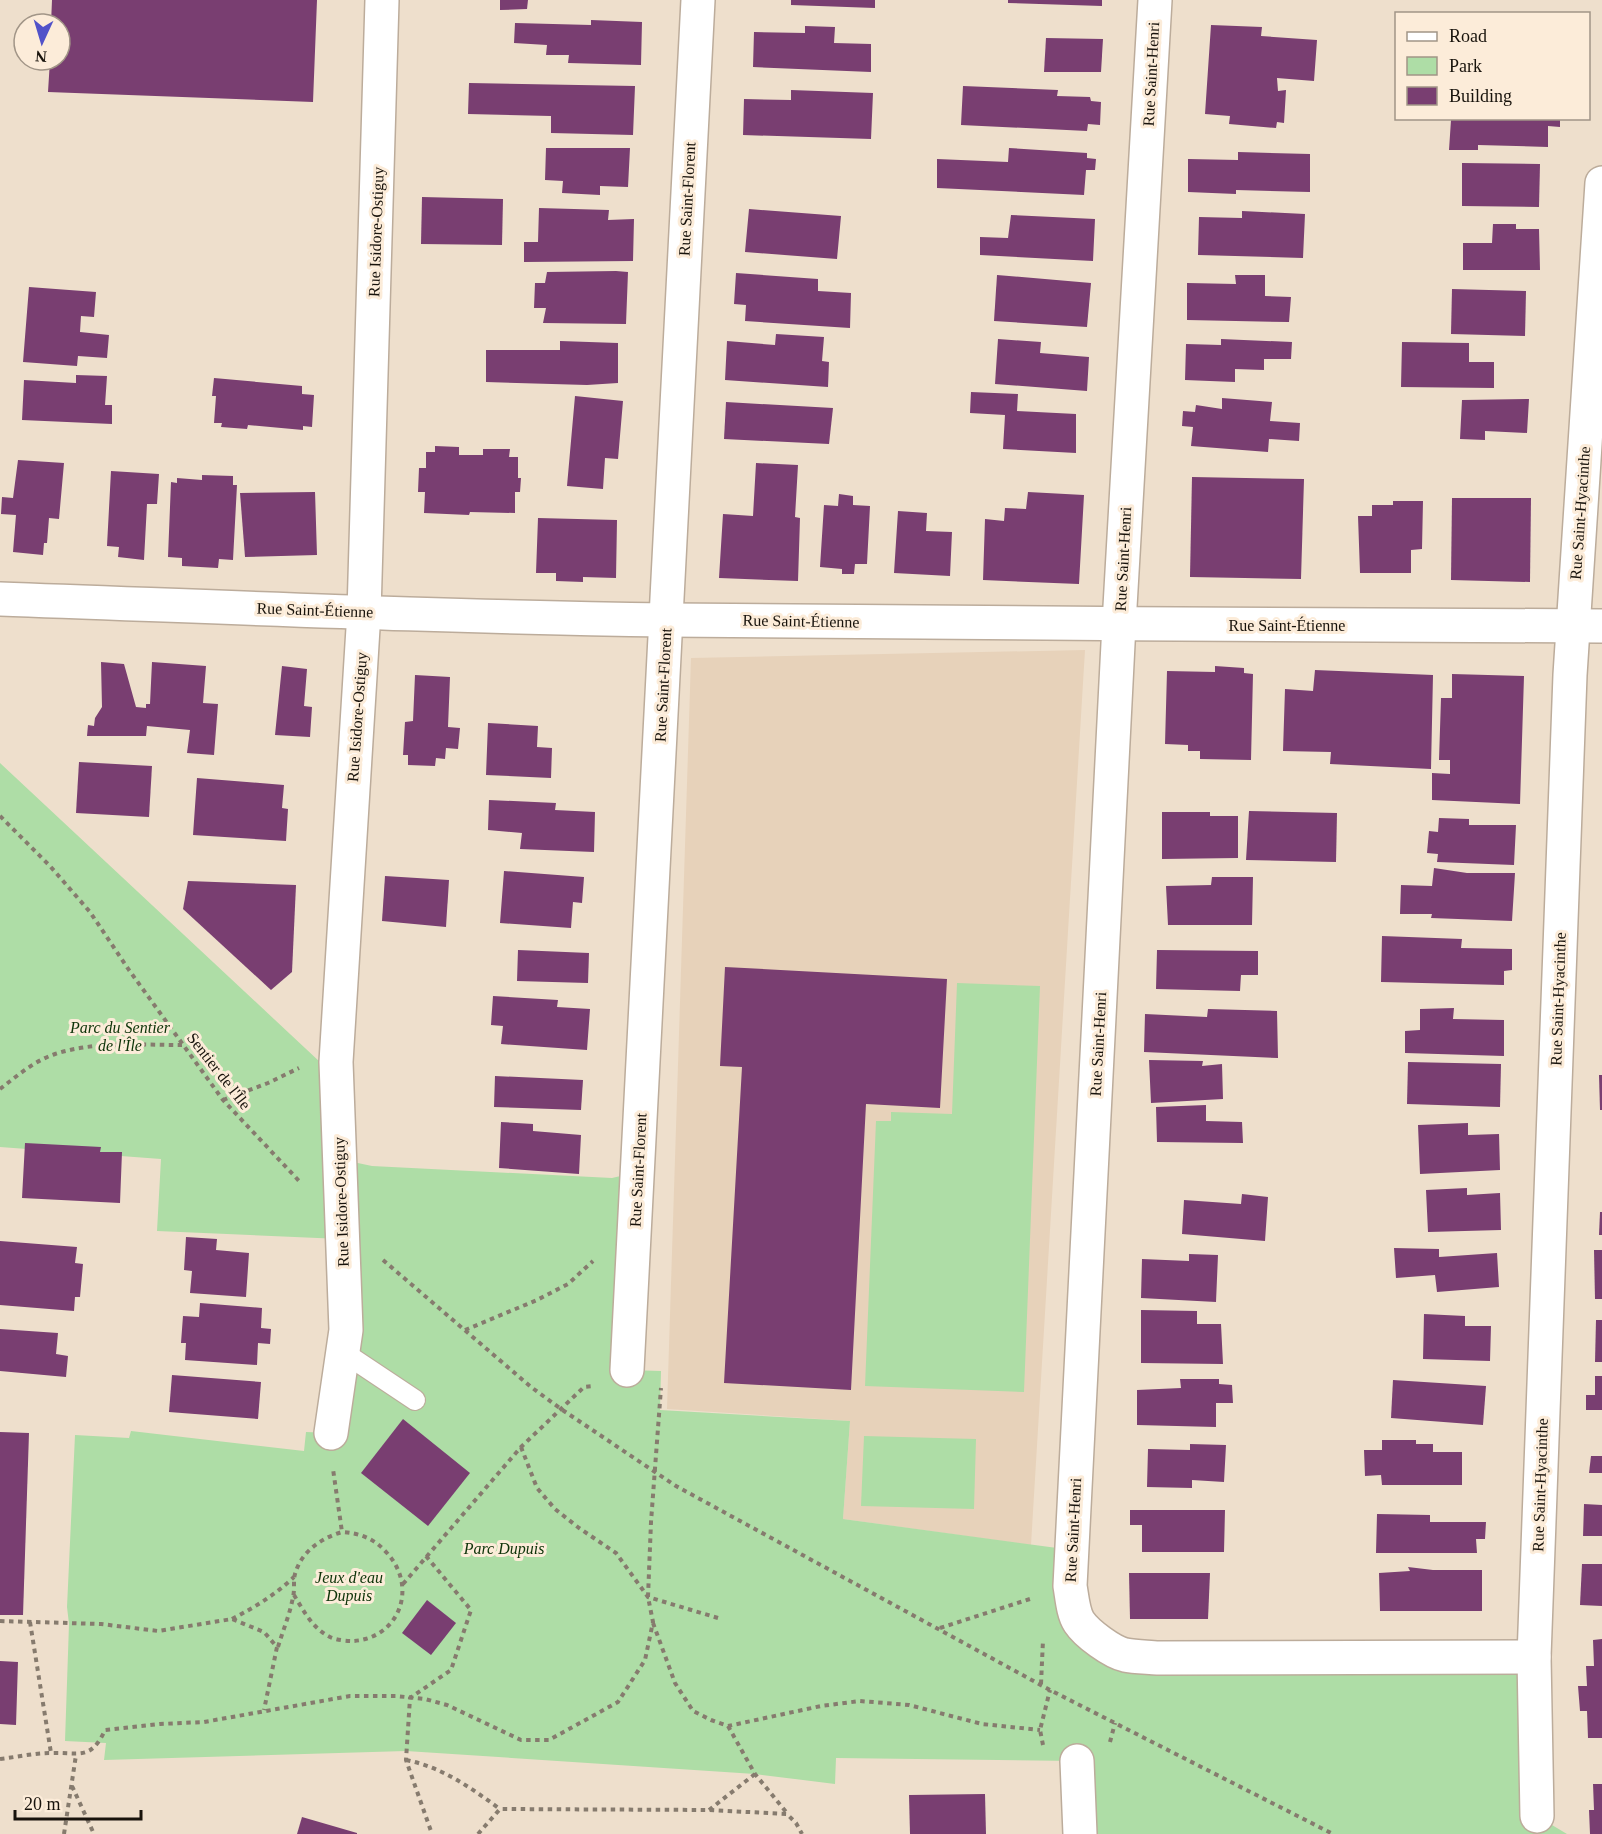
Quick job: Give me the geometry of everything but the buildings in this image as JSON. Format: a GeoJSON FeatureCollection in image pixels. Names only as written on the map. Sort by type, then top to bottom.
{"type":"FeatureCollection","features":[{"type":"Feature","properties":{"kind":"street","name":"Rue Isidore-Ostiguy"},"geometry":{"type":"LineString","coordinates":[[331,1433],[346,1330],[336,1062],[364,612],[382,0]]}},
{"type":"Feature","properties":{"kind":"street","name":"Rue Saint-Florent"},"geometry":{"type":"LineString","coordinates":[[638,1378],[635,1220],[698,0]]}},
{"type":"Feature","properties":{"kind":"street","name":"Rue Saint-Henri"},"geometry":{"type":"LineString","coordinates":[[1155,0],[1119,624],[1070,1586],[1079,1622],[1099,1641],[1123,1655],[1158,1659],[1534,1658]]}},
{"type":"Feature","properties":{"kind":"street","name":"Rue Saint-Hyacinthe"},"geometry":{"type":"LineString","coordinates":[[1537,1816],[1534,1658],[1587,626],[1602,183]]}},
{"type":"Feature","properties":{"kind":"street","name":"Rue Saint-Étienne"},"geometry":{"type":"LineString","coordinates":[[0,599],[666,620],[1587,626]]}},
{"type":"Feature","properties":{"kind":"street"},"geometry":{"type":"LineString","coordinates":[[1077,1761],[1080,1834]]}},
{"type":"Feature","properties":{"kind":"lane"},"geometry":{"type":"LineString","coordinates":[[344,1352],[416,1400]]}},
{"type":"Feature","properties":{"kind":"path","name":"Sentier de l'Île"},"geometry":{"type":"LineString","coordinates":[[0,816],[50,866],[90,912],[223,1100],[287,1170],[401,1278],[561,1409],[676,1486],[1050,1690],[1334,1834]]}},
{"type":"Feature","properties":{"kind":"path"},"geometry":{"type":"LineString","coordinates":[[0,1089],[29,1067],[56,1054],[95,1046],[183,1045]]}},
{"type":"Feature","properties":{"kind":"path"},"geometry":{"type":"LineString","coordinates":[[223,1100],[268,1083],[304,1065],[336,1062]]}},
{"type":"Feature","properties":{"kind":"path"},"geometry":{"type":"LineString","coordinates":[[465,1330],[537,1300],[568,1284],[635,1220]]}},
{"type":"Feature","properties":{"kind":"path"},"geometry":{"type":"LineString","coordinates":[[638,1378],[661,1387],[653,1471],[648,1597],[652,1622],[675,1683],[693,1711],[728,1726],[821,1706],[860,1701],[909,1706],[982,1724],[1040,1730]]}},
{"type":"Feature","properties":{"kind":"path"},"geometry":{"type":"LineString","coordinates":[[403,1584],[520,1447],[584,1387],[597,1386]]}},
{"type":"Feature","properties":{"kind":"path"},"geometry":{"type":"LineString","coordinates":[[331,1433],[334,1483],[342,1532]]}},
{"type":"Feature","properties":{"kind":"path"},"geometry":{"type":"LineString","coordinates":[[520,1447],[537,1488],[555,1509],[616,1553],[648,1597],[718,1618]]}},
{"type":"Feature","properties":{"kind":"path"},"geometry":{"type":"LineString","coordinates":[[264,1710],[278,1647],[294,1595],[294,1576],[298,1563],[306,1553],[330,1536],[342,1532],[367,1537],[384,1549],[397,1564],[403,1584],[402,1602],[394,1620],[380,1633],[365,1640],[348,1641],[330,1637],[304,1613],[294,1595]]}},
{"type":"Feature","properties":{"kind":"path"},"geometry":{"type":"LineString","coordinates":[[410,1698],[451,1670],[471,1610],[426,1556]]}},
{"type":"Feature","properties":{"kind":"path"},"geometry":{"type":"LineString","coordinates":[[0,1621],[101,1624],[158,1631],[232,1619],[278,1592],[294,1576]]}},
{"type":"Feature","properties":{"kind":"path"},"geometry":{"type":"LineString","coordinates":[[940,1629],[1070,1586]]}},
{"type":"Feature","properties":{"kind":"path"},"geometry":{"type":"LineString","coordinates":[[232,1619],[264,1632],[278,1647]]}},
{"type":"Feature","properties":{"kind":"path"},"geometry":{"type":"LineString","coordinates":[[30,1622],[51,1752]]}},
{"type":"Feature","properties":{"kind":"path"},"geometry":{"type":"LineString","coordinates":[[0,1759],[51,1752],[76,1755],[94,1749],[105,1730],[204,1722],[350,1696],[425,1699],[447,1705],[521,1740],[549,1740],[618,1702],[645,1660],[652,1622]]}},
{"type":"Feature","properties":{"kind":"path"},"geometry":{"type":"LineString","coordinates":[[410,1698],[406,1760],[432,1834]]}},
{"type":"Feature","properties":{"kind":"path"},"geometry":{"type":"LineString","coordinates":[[728,1726],[755,1774],[796,1823],[802,1834]]}},
{"type":"Feature","properties":{"kind":"path"},"geometry":{"type":"LineString","coordinates":[[64,1834],[76,1755]]}},
{"type":"Feature","properties":{"kind":"path"},"geometry":{"type":"LineString","coordinates":[[406,1760],[421,1763],[460,1781],[500,1809],[709,1810],[787,1814]]}},
{"type":"Feature","properties":{"kind":"path"},"geometry":{"type":"LineString","coordinates":[[709,1810],[755,1774]]}},
{"type":"Feature","properties":{"kind":"path"},"geometry":{"type":"LineString","coordinates":[[72,1786],[94,1834]]}},
{"type":"Feature","properties":{"kind":"path"},"geometry":{"type":"LineString","coordinates":[[478,1834],[500,1809]]}},
{"type":"Feature","properties":{"kind":"shaded area"},"geometry":{"type":"Polygon","coordinates":[[[1085,650],[1031,1545],[843,1519],[850,1421],[667,1409],[691,658],[1085,650]]]}},
{"type":"Feature","properties":{"kind":"green space","name":"Parc Dupuis"},"geometry":{"type":"Polygon","coordinates":[[[0,763],[351,1091],[353,1162],[372,1166],[612,1178],[638,1172],[628,1370],[661,1371],[660,1410],[850,1421],[843,1519],[1072,1550],[1101,1643],[1533,1646],[1537,1816],[1567,1834],[1080,1834],[1077,1761],[836,1758],[835,1784],[755,1774],[406,1751],[104,1760],[106,1743],[65,1741],[69,1624],[67,1607],[75,1435],[129,1438],[131,1431],[304,1451],[306,1432],[331,1433],[341,1239],[157,1231],[161,1159],[0,1147],[0,763]]]}},
{"type":"Feature","properties":{"kind":"green space"},"geometry":{"type":"Polygon","coordinates":[[[957,983],[1040,986],[1024,1392],[865,1386],[876,1121],[891,1121],[891,1112],[952,1114],[957,983]]]}},
{"type":"Feature","properties":{"kind":"green space"},"geometry":{"type":"Polygon","coordinates":[[[864,1436],[976,1439],[974,1509],[861,1506],[864,1436]]]}},
{"type":"Feature","properties":{"kind":"park label","name":"Parc du Sentier de l'Île"},"geometry":{"type":"Point","coordinates":[120,1036]}},
{"type":"Feature","properties":{"kind":"park label","name":"Jeux d'eau Dupuis"},"geometry":{"type":"Point","coordinates":[349,1586]}}]}
